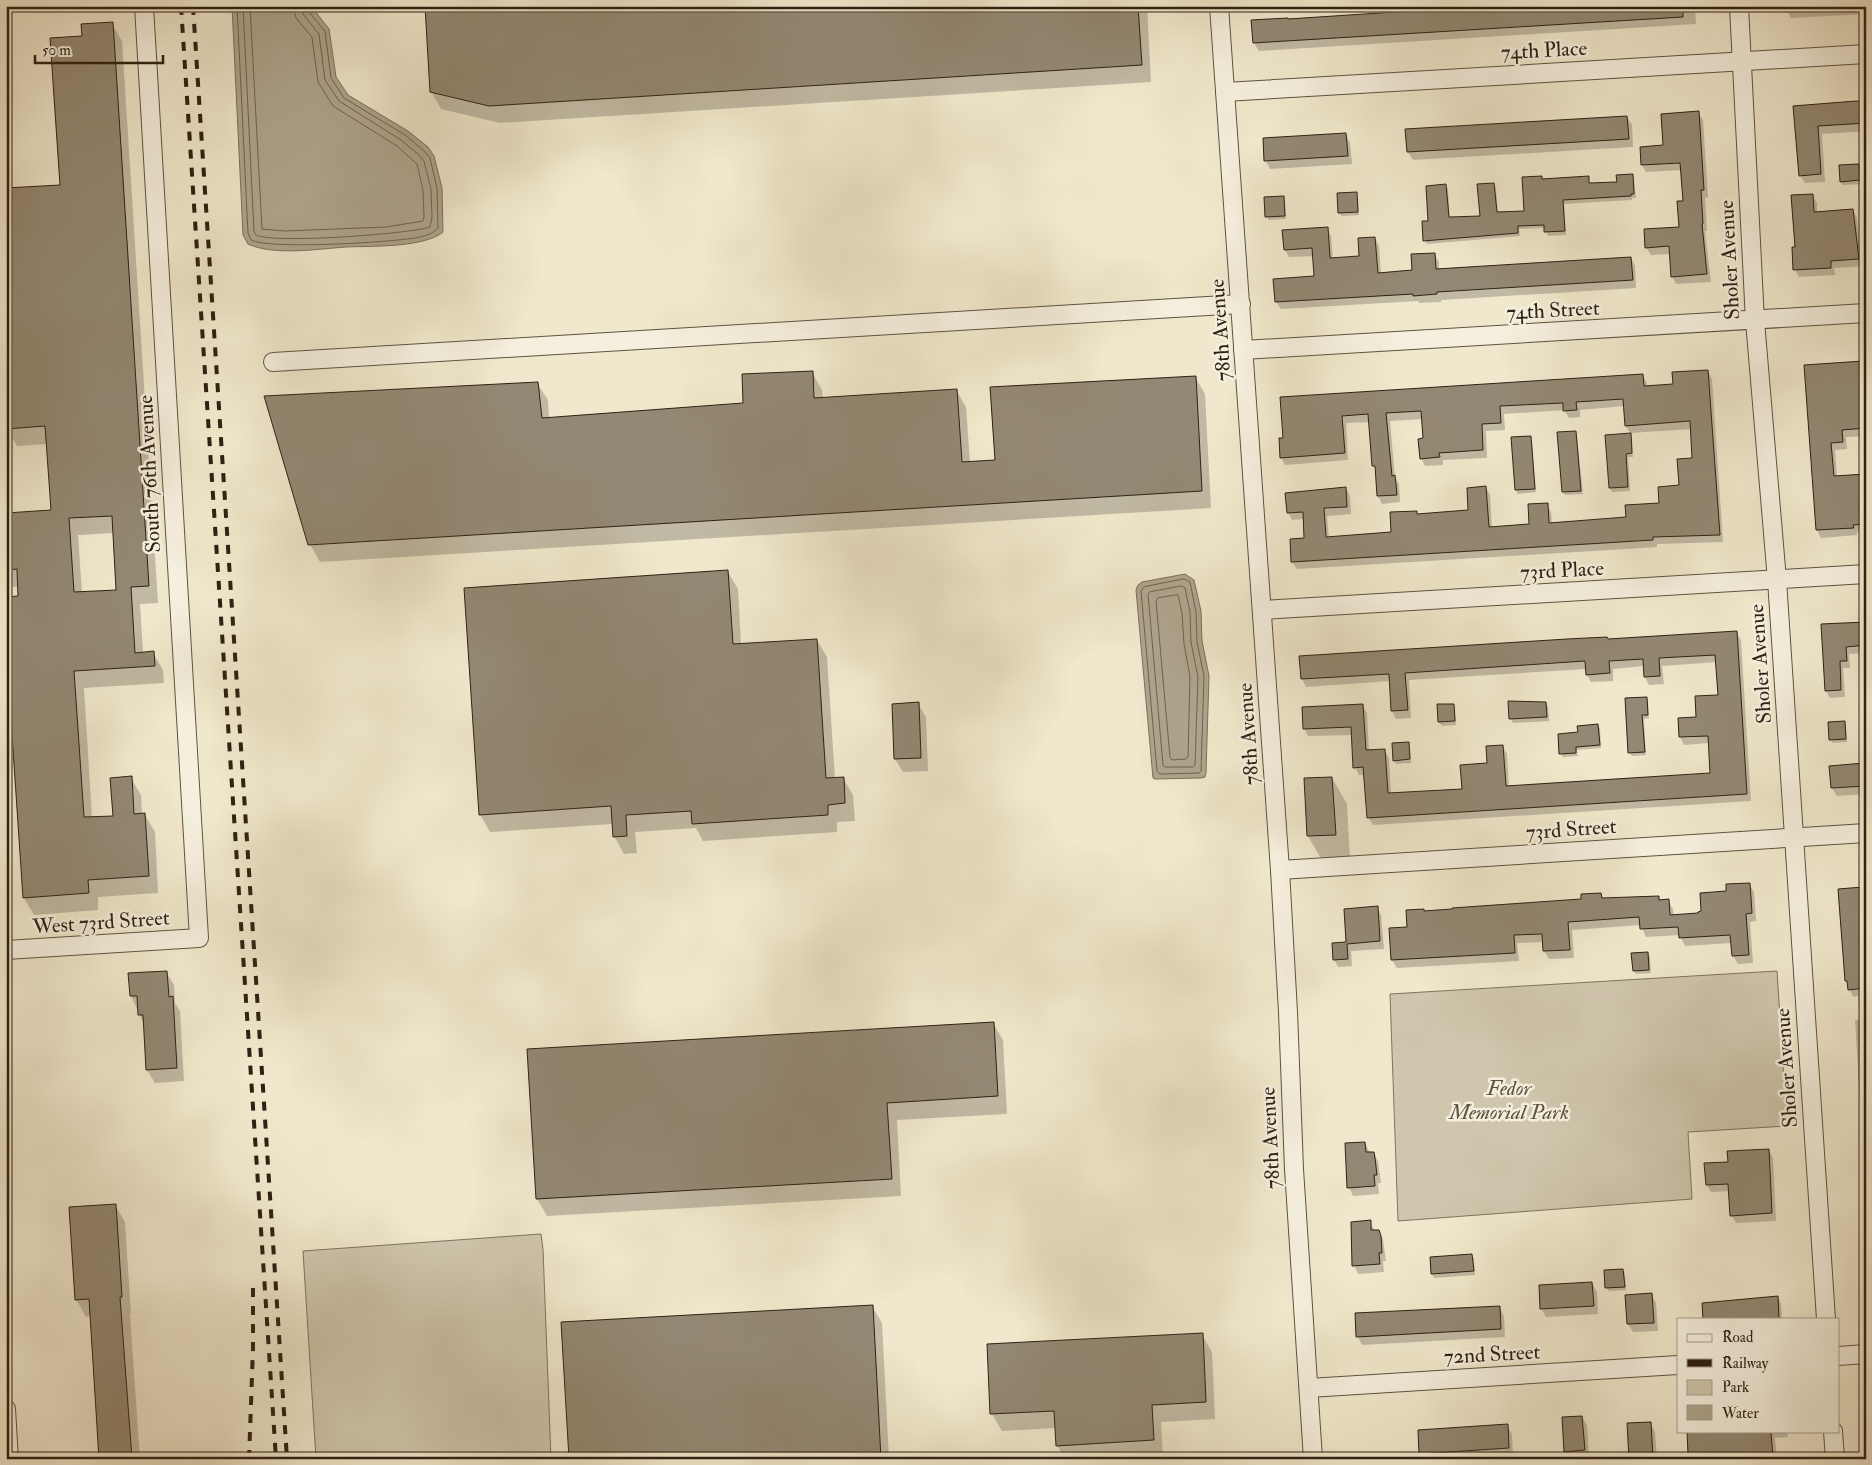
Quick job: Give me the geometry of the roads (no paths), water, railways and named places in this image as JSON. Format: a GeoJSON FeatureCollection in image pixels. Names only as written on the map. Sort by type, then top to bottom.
{"type":"FeatureCollection","features":[{"type":"Feature","properties":{"kind":"street","name":"South 76th Avenue"},"geometry":{"type":"LineString","coordinates":[[144,6],[199,938]]}},
{"type":"Feature","properties":{"kind":"street","name":"78th Avenue"},"geometry":{"type":"LineString","coordinates":[[1219,6],[1280,870],[1294,1169],[1313,1459]]}},
{"type":"Feature","properties":{"kind":"street","name":"Sholer Avenue"},"geometry":{"type":"LineString","coordinates":[[1739,6],[1755,321],[1777,580],[1826,1318]]}},
{"type":"Feature","properties":{"kind":"street","name":"74th Place"},"geometry":{"type":"LineString","coordinates":[[1225,92],[1866,54]]}},
{"type":"Feature","properties":{"kind":"street"},"geometry":{"type":"LineString","coordinates":[[273,362],[1241,304]]}},
{"type":"Feature","properties":{"kind":"street","name":"74th Street"},"geometry":{"type":"LineString","coordinates":[[1243,350],[1866,313]]}},
{"type":"Feature","properties":{"kind":"street","name":"73rd Place"},"geometry":{"type":"LineString","coordinates":[[1262,610],[1866,574]]}},
{"type":"Feature","properties":{"kind":"street","name":"73rd Street"},"geometry":{"type":"LineString","coordinates":[[1280,870],[1866,834]]}},
{"type":"Feature","properties":{"kind":"street","name":"West 73rd Street"},"geometry":{"type":"LineString","coordinates":[[6,950],[199,938]]}},
{"type":"Feature","properties":{"kind":"street"},"geometry":{"type":"LineString","coordinates":[[1840,1356],[1866,1354]]}},
{"type":"Feature","properties":{"kind":"street","name":"72nd Street"},"geometry":{"type":"LineString","coordinates":[[1309,1388],[1677,1365]]}},
{"type":"Feature","properties":{"kind":"street"},"geometry":{"type":"LineString","coordinates":[[6,1410],[9,1459]]}},
{"type":"Feature","properties":{"kind":"street"},"geometry":{"type":"LineString","coordinates":[[1833,1432],[1835,1459]]}},
{"type":"Feature","properties":{"kind":"water"},"geometry":{"type":"Polygon","coordinates":[[[232,6],[311,6],[329,29],[336,77],[348,95],[408,131],[428,147],[434,156],[442,188],[443,232],[436,237],[423,241],[384,246],[283,251],[258,248],[248,244],[243,235],[232,6]]]}},
{"type":"Feature","properties":{"kind":"water"},"geometry":{"type":"Polygon","coordinates":[[[1185,574],[1194,580],[1201,611],[1202,641],[1209,676],[1206,773],[1205,777],[1201,778],[1155,779],[1153,778],[1136,590],[1142,582],[1185,574]]]}},
{"type":"Feature","properties":{"kind":"railway"},"geometry":{"type":"LineString","coordinates":[[181,6],[276,1459]]}},
{"type":"Feature","properties":{"kind":"railway"},"geometry":{"type":"LineString","coordinates":[[193,6],[287,1459]]}},
{"type":"Feature","properties":{"kind":"railway"},"geometry":{"type":"LineString","coordinates":[[249,1459],[253,1283]]}},
{"type":"Feature","properties":{"kind":"park label","name":"Fedor Memorial Park"},"geometry":{"type":"Point","coordinates":[1509,1100]}}]}
